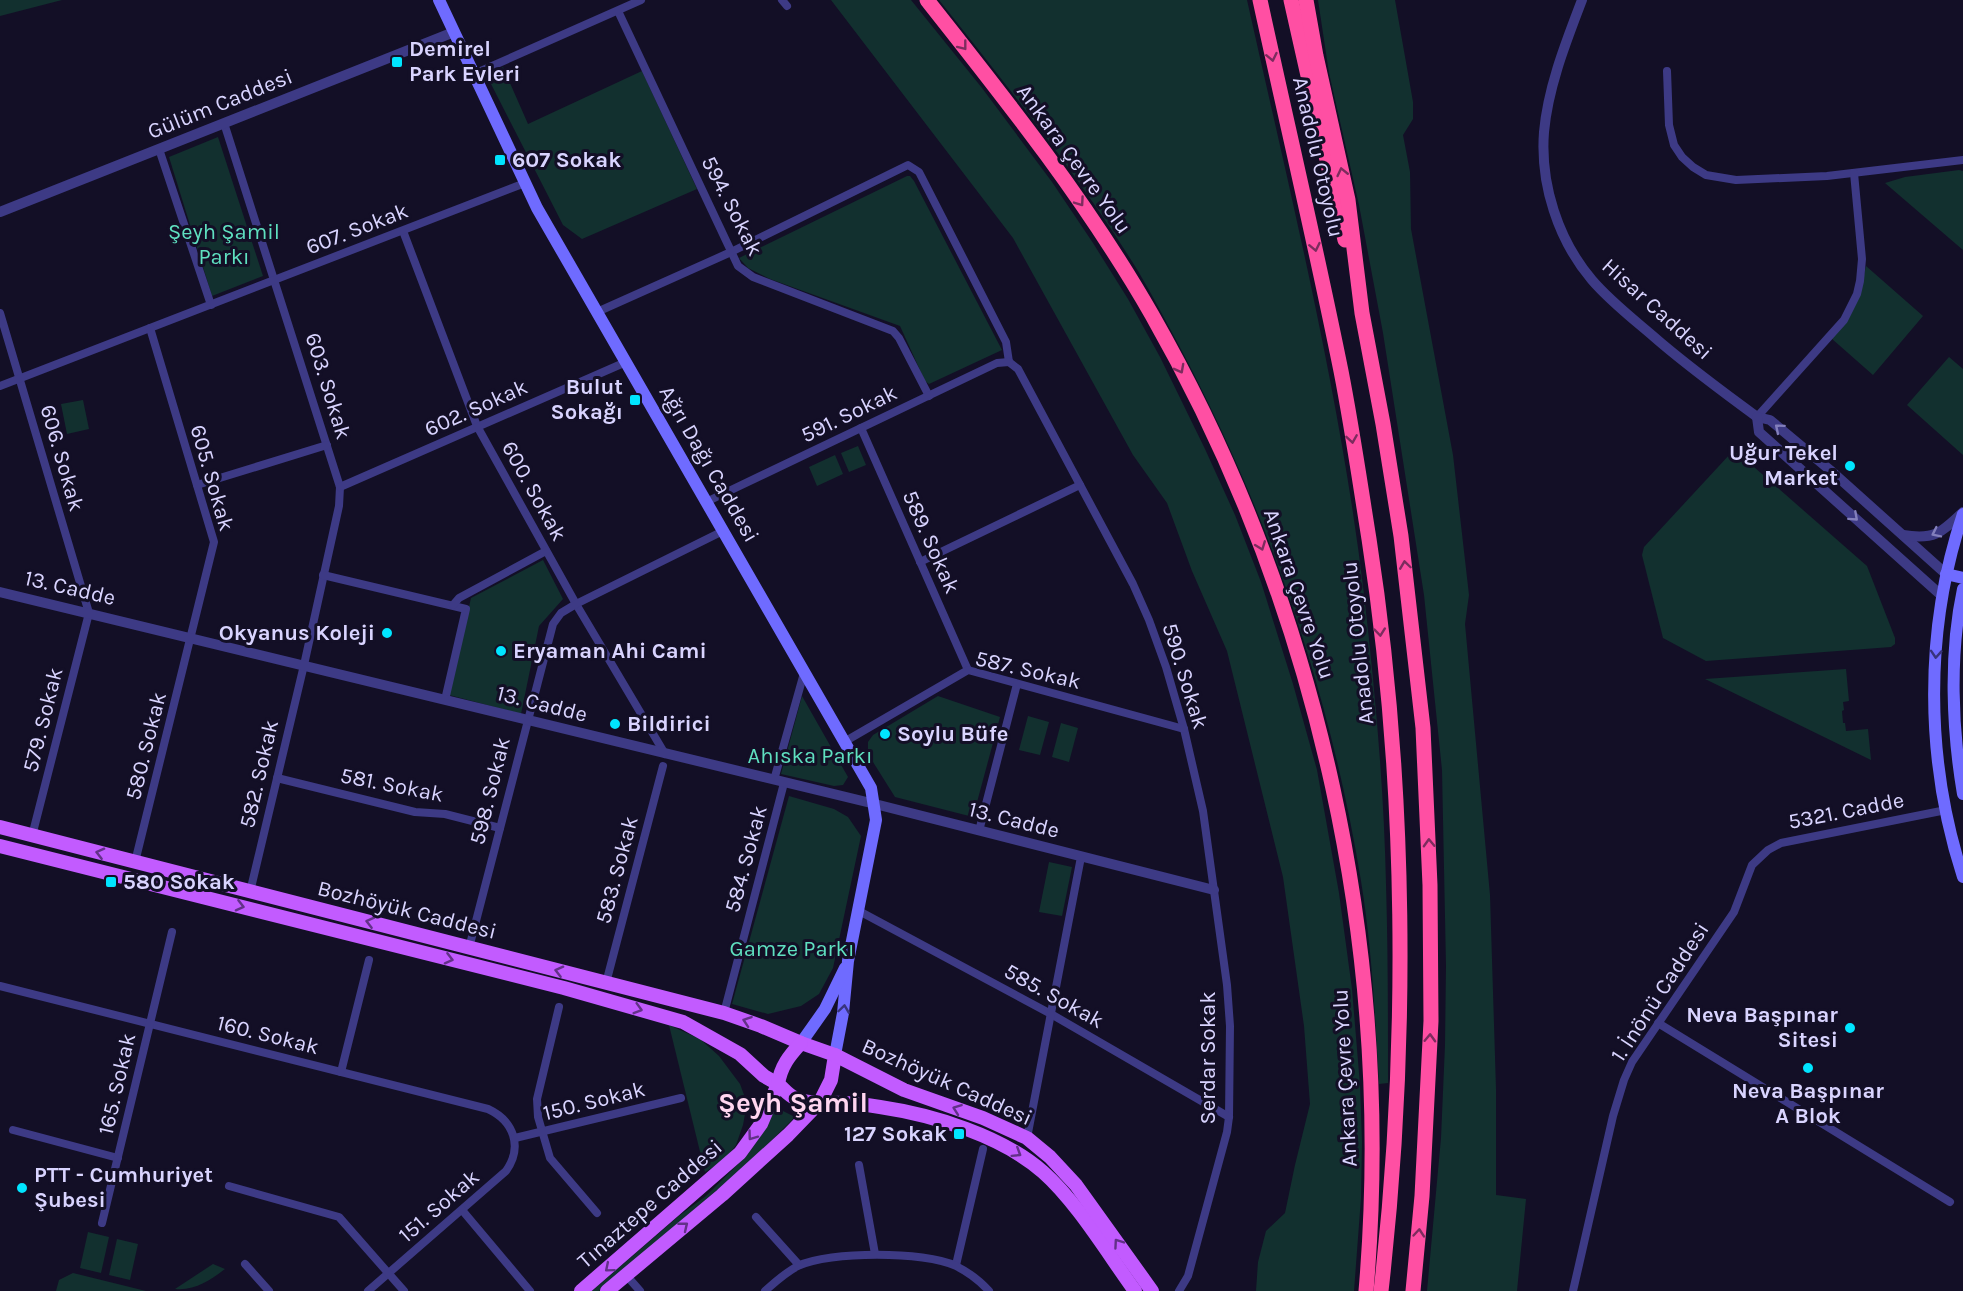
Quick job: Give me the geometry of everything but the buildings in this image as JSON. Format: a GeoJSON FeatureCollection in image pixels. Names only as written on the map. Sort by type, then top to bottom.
{"type":"FeatureCollection","features":[{"type":"Feature","properties":{"kind":"highway","name":"Ankara Çevre Yolu"},"geometry":{"type":"LineString","coordinates":[[927,0],[1054,165],[1106,240],[1152,316],[1218,443],[1280,596],[1322,736],[1351,883],[1364,996],[1373,1139],[1366,1291]]}},
{"type":"Feature","properties":{"kind":"highway","name":"Anadolu Otoyolu"},"geometry":{"type":"LineString","coordinates":[[1260,0],[1342,375],[1369,540],[1386,684],[1394,776],[1399,959],[1396,1100],[1381,1291]]}},
{"type":"Feature","properties":{"kind":"highway","name":"Anadolu Otoyolu"},"geometry":{"type":"LineString","coordinates":[[1291,0],[1362,313]]}},
{"type":"Feature","properties":{"kind":"highway"},"geometry":{"type":"LineString","coordinates":[[1306,0],[1348,200],[1362,313],[1401,536],[1419,680],[1431,897],[1431,1033],[1422,1196],[1413,1291]]}},
{"type":"Feature","properties":{"kind":"main road","name":"Ağrı Dağı Caddesi"},"geometry":{"type":"LineString","coordinates":[[439,0],[537,208],[871,788],[876,820],[848,961],[843,1013],[835,1055]]}},
{"type":"Feature","properties":{"kind":"main road"},"geometry":{"type":"LineString","coordinates":[[1963,513],[1942,596],[1937,639],[1935,698],[1936,742],[1946,810],[1963,877]]}},
{"type":"Feature","properties":{"kind":"main road"},"geometry":{"type":"LineString","coordinates":[[1946,574],[1963,578]]}},
{"type":"Feature","properties":{"kind":"main road"},"geometry":{"type":"LineString","coordinates":[[1942,596],[1962,594],[1954,691],[1963,794]]}},
{"type":"Feature","properties":{"kind":"main road","name":"Bozhöyük Caddesi"},"geometry":{"type":"LineString","coordinates":[[0,827],[724,1013],[801,1043]]}},
{"type":"Feature","properties":{"kind":"main road","name":"Bozhöyük Caddesi"},"geometry":{"type":"LineString","coordinates":[[0,846],[564,988],[683,1022],[740,1054],[764,1076],[777,1084]]}},
{"type":"Feature","properties":{"kind":"main road","name":"Ağrı Dağı Caddesi"},"geometry":{"type":"LineString","coordinates":[[801,1043],[825,1010],[848,961]]}},
{"type":"Feature","properties":{"kind":"main road"},"geometry":{"type":"LineString","coordinates":[[801,1043],[835,1055],[831,1080],[820,1102],[794,1098],[777,1084],[784,1062],[801,1043]]}},
{"type":"Feature","properties":{"kind":"main road","name":"Bozhöyük Caddesi"},"geometry":{"type":"LineString","coordinates":[[835,1055],[904,1090],[983,1118],[1027,1138],[1050,1157],[1076,1185],[1152,1291]]}},
{"type":"Feature","properties":{"kind":"main road","name":"Tınaztepe Caddesi"},"geometry":{"type":"LineString","coordinates":[[581,1291],[740,1153],[761,1124],[777,1084]]}},
{"type":"Feature","properties":{"kind":"main road","name":"Bozhöyük Caddesi"},"geometry":{"type":"LineString","coordinates":[[820,1102],[870,1105],[920,1114],[990,1138],[1012,1150],[1044,1172],[1069,1200],[1135,1291]]}},
{"type":"Feature","properties":{"kind":"main road","name":"Tınaztepe Caddesi"},"geometry":{"type":"LineString","coordinates":[[607,1291],[722,1195],[788,1135],[820,1102]]}},
{"type":"Feature","properties":{"kind":"street"},"geometry":{"type":"LineString","coordinates":[[474,74],[641,0]]}},
{"type":"Feature","properties":{"kind":"street","name":"Hisar Caddesi"},"geometry":{"type":"LineString","coordinates":[[1582,0],[1555,79],[1547,109],[1544,133],[1546,180],[1557,222],[1579,262],[1612,301],[1689,367],[1757,417],[1770,420],[1830,470],[1946,574]]}},
{"type":"Feature","properties":{"kind":"street","name":"594. Sokak"},"geometry":{"type":"LineString","coordinates":[[618,11],[738,266],[753,277],[893,331],[928,396]]}},
{"type":"Feature","properties":{"kind":"street","name":"Gülüm Caddesi"},"geometry":{"type":"LineString","coordinates":[[0,212],[454,32]]}},
{"type":"Feature","properties":{"kind":"street"},"geometry":{"type":"LineString","coordinates":[[1667,71],[1671,135],[1678,151],[1693,167],[1706,175],[1736,180],[1854,173],[1963,160]]}},
{"type":"Feature","properties":{"kind":"street","name":"603. Sokak"},"geometry":{"type":"LineString","coordinates":[[224,123],[340,487],[339,506],[304,665]]}},
{"type":"Feature","properties":{"kind":"street"},"geometry":{"type":"LineString","coordinates":[[159,149],[211,305]]}},
{"type":"Feature","properties":{"kind":"street"},"geometry":{"type":"LineString","coordinates":[[597,312],[731,252],[908,165],[919,172],[990,310],[1006,342],[1009,362]]}},
{"type":"Feature","properties":{"kind":"street"},"geometry":{"type":"LineString","coordinates":[[1757,417],[1844,320],[1857,294],[1862,259],[1854,173]]}},
{"type":"Feature","properties":{"kind":"street","name":"607. Sokak"},"geometry":{"type":"LineString","coordinates":[[0,386],[525,183]]}},
{"type":"Feature","properties":{"kind":"street","name":"600. Sokak"},"geometry":{"type":"LineString","coordinates":[[403,231],[477,426],[576,604],[665,754]]}},
{"type":"Feature","properties":{"kind":"street","name":"606. Sokak"},"geometry":{"type":"LineString","coordinates":[[0,313],[89,613]]}},
{"type":"Feature","properties":{"kind":"street","name":"605. Sokak"},"geometry":{"type":"LineString","coordinates":[[150,328],[214,542],[191,638]]}},
{"type":"Feature","properties":{"kind":"street","name":"602. Sokak"},"geometry":{"type":"LineString","coordinates":[[340,487],[626,362]]}},
{"type":"Feature","properties":{"kind":"street","name":"591. Sokak"},"geometry":{"type":"LineString","coordinates":[[706,502],[997,363],[1009,362]]}},
{"type":"Feature","properties":{"kind":"street","name":"590. Sokak"},"geometry":{"type":"LineString","coordinates":[[1009,362],[1018,369],[1133,584],[1149,621],[1166,667],[1184,729],[1203,810],[1214,890]]}},
{"type":"Feature","properties":{"kind":"street","name":"Hisar Caddesi"},"geometry":{"type":"LineString","coordinates":[[1757,417],[1759,432],[1942,596]]}},
{"type":"Feature","properties":{"kind":"street","name":"589. Sokak"},"geometry":{"type":"LineString","coordinates":[[861,428],[968,670]]}},
{"type":"Feature","properties":{"kind":"street"},"geometry":{"type":"LineString","coordinates":[[197,485],[327,445]]}},
{"type":"Feature","properties":{"kind":"street"},"geometry":{"type":"LineString","coordinates":[[1817,484],[1830,470]]}},
{"type":"Feature","properties":{"kind":"street"},"geometry":{"type":"LineString","coordinates":[[920,562],[1080,486]]}},
{"type":"Feature","properties":{"kind":"street"},"geometry":{"type":"LineString","coordinates":[[1902,535],[1919,538],[1931,536],[1947,527],[1963,513]]}},
{"type":"Feature","properties":{"kind":"street","name":"598. Sokak"},"geometry":{"type":"LineString","coordinates":[[469,948],[551,628],[561,613],[576,604],[723,531]]}},
{"type":"Feature","properties":{"kind":"street"},"geometry":{"type":"LineString","coordinates":[[453,605],[459,598],[546,551]]}},
{"type":"Feature","properties":{"kind":"street"},"geometry":{"type":"LineString","coordinates":[[323,575],[466,609],[444,700]]}},
{"type":"Feature","properties":{"kind":"street","name":"13. Cadde"},"geometry":{"type":"LineString","coordinates":[[0,592],[875,804],[1214,890]]}},
{"type":"Feature","properties":{"kind":"street","name":"579. Sokak"},"geometry":{"type":"LineString","coordinates":[[32,836],[89,613]]}},
{"type":"Feature","properties":{"kind":"street","name":"580. Sokak"},"geometry":{"type":"LineString","coordinates":[[135,862],[191,638]]}},
{"type":"Feature","properties":{"kind":"street","name":"582. Sokak"},"geometry":{"type":"LineString","coordinates":[[250,892],[304,665]]}},
{"type":"Feature","properties":{"kind":"street","name":"587. Sokak"},"geometry":{"type":"LineString","coordinates":[[844,742],[968,670],[1184,729]]}},
{"type":"Feature","properties":{"kind":"street","name":"584. Sokak"},"geometry":{"type":"LineString","coordinates":[[724,1013],[804,673]]}},
{"type":"Feature","properties":{"kind":"street"},"geometry":{"type":"LineString","coordinates":[[979,831],[1017,684]]}},
{"type":"Feature","properties":{"kind":"street","name":"583. Sokak"},"geometry":{"type":"LineString","coordinates":[[606,983],[663,766]]}},
{"type":"Feature","properties":{"kind":"street","name":"581. Sokak"},"geometry":{"type":"LineString","coordinates":[[277,778],[415,812],[445,814],[500,828]]}},
{"type":"Feature","properties":{"kind":"street","name":"5321. Cadde"},"geometry":{"type":"LineString","coordinates":[[1757,859],[1767,850],[1781,843],[1946,810]]}},
{"type":"Feature","properties":{"kind":"street"},"geometry":{"type":"LineString","coordinates":[[1027,1138],[1082,857]]}},
{"type":"Feature","properties":{"kind":"street","name":"1. İnönü Caddesi"},"geometry":{"type":"LineString","coordinates":[[1573,1291],[1617,1100],[1632,1062],[1734,912],[1746,876],[1757,859]]}},
{"type":"Feature","properties":{"kind":"street","name":"Serdar Sokak"},"geometry":{"type":"LineString","coordinates":[[1179,1291],[1188,1276],[1227,1132],[1229,1117],[1230,1026],[1227,985],[1214,890]]}},
{"type":"Feature","properties":{"kind":"street","name":"585. Sokak"},"geometry":{"type":"LineString","coordinates":[[859,911],[1051,1014],[1229,1117]]}},
{"type":"Feature","properties":{"kind":"street","name":"165. Sokak"},"geometry":{"type":"LineString","coordinates":[[102,1223],[172,932]]}},
{"type":"Feature","properties":{"kind":"street"},"geometry":{"type":"LineString","coordinates":[[341,1072],[369,960]]}},
{"type":"Feature","properties":{"kind":"street","name":"160. Sokak"},"geometry":{"type":"LineString","coordinates":[[0,986],[488,1109],[502,1117],[515,1138]]}},
{"type":"Feature","properties":{"kind":"street"},"geometry":{"type":"LineString","coordinates":[[559,1007],[537,1099],[538,1118],[550,1158],[597,1213]]}},
{"type":"Feature","properties":{"kind":"street"},"geometry":{"type":"LineString","coordinates":[[1658,1023],[1950,1202]]}},
{"type":"Feature","properties":{"kind":"street","name":"150. Sokak"},"geometry":{"type":"LineString","coordinates":[[515,1138],[681,1098]]}},
{"type":"Feature","properties":{"kind":"street"},"geometry":{"type":"LineString","coordinates":[[13,1130],[118,1158]]}},
{"type":"Feature","properties":{"kind":"street","name":"151. Sokak"},"geometry":{"type":"LineString","coordinates":[[368,1291],[500,1177],[510,1166],[515,1152],[515,1138]]}},
{"type":"Feature","properties":{"kind":"street"},"geometry":{"type":"LineString","coordinates":[[956,1265],[984,1149]]}},
{"type":"Feature","properties":{"kind":"street"},"geometry":{"type":"LineString","coordinates":[[859,1165],[875,1254]]}},
{"type":"Feature","properties":{"kind":"street"},"geometry":{"type":"LineString","coordinates":[[229,1186],[339,1217],[404,1291]]}},
{"type":"Feature","properties":{"kind":"street"},"geometry":{"type":"LineString","coordinates":[[462,1210],[531,1291]]}},
{"type":"Feature","properties":{"kind":"street"},"geometry":{"type":"LineString","coordinates":[[756,1217],[800,1265]]}},
{"type":"Feature","properties":{"kind":"street"},"geometry":{"type":"LineString","coordinates":[[765,1291],[800,1265],[833,1258],[875,1254],[915,1256],[956,1265],[989,1291]]}},
{"type":"Feature","properties":{"kind":"street"},"geometry":{"type":"LineString","coordinates":[[245,1264],[269,1291]]}},
{"type":"Feature","properties":{"kind":"street"},"geometry":{"type":"LineString","coordinates":[[626,1275],[640,1291]]}},
{"type":"Feature","properties":{"kind":"green space"},"geometry":{"type":"Polygon","coordinates":[[[0,0],[62,0],[0,16],[0,0]]]}},
{"type":"Feature","properties":{"kind":"green space"},"geometry":{"type":"Polygon","coordinates":[[[831,0],[911,0],[982,88],[1052,182],[1128,299],[1160,357],[1235,515],[1261,582],[1317,770],[1339,893],[1352,989],[1360,1085],[1361,1198],[1354,1291],[1256,1291],[1258,1262],[1266,1231],[1285,1213],[1310,1104],[1304,1026],[1283,877],[1227,651],[1192,571],[1167,503],[1133,455],[1013,238],[831,0]]]}},
{"type":"Feature","properties":{"kind":"green space"},"geometry":{"type":"Polygon","coordinates":[[[939,0],[1247,0],[1328,370],[1342,444],[1364,594],[1381,775],[1385,848],[1388,1083],[1379,1084],[1373,982],[1365,906],[1333,744],[1294,611],[1244,481],[1184,355],[1138,271],[1068,167],[939,0]]]}},
{"type":"Feature","properties":{"kind":"green space"},"geometry":{"type":"Polygon","coordinates":[[[1318,0],[1395,0],[1413,102],[1413,119],[1403,135],[1410,172],[1411,229],[1453,455],[1469,595],[1465,624],[1490,895],[1496,1089],[1496,1195],[1526,1199],[1517,1291],[1427,1291],[1441,1138],[1445,1045],[1446,966],[1442,770],[1424,595],[1383,333],[1359,205],[1329,73],[1318,0]]]}},
{"type":"Feature","properties":{"kind":"green space"},"geometry":{"type":"Polygon","coordinates":[[[503,67],[528,124],[642,71],[697,189],[582,239],[563,225],[490,82],[493,73],[503,67]]]}},
{"type":"Feature","properties":{"kind":"green space","name":"Şeyh Şamil Parkı"},"geometry":{"type":"Polygon","coordinates":[[[218,137],[263,276],[212,296],[169,157],[218,137]]]}},
{"type":"Feature","properties":{"kind":"green space"},"geometry":{"type":"Polygon","coordinates":[[[1963,171],[1963,250],[1885,183],[1905,177],[1963,171]]]}},
{"type":"Feature","properties":{"kind":"green space"},"geometry":{"type":"Polygon","coordinates":[[[907,176],[914,181],[1002,350],[929,384],[925,381],[900,326],[770,279],[748,268],[739,258],[907,176]]]}},
{"type":"Feature","properties":{"kind":"green space"},"geometry":{"type":"Polygon","coordinates":[[[1866,266],[1923,316],[1873,375],[1831,338],[1861,288],[1866,266]]]}},
{"type":"Feature","properties":{"kind":"green space"},"geometry":{"type":"Polygon","coordinates":[[[1949,357],[1963,369],[1963,455],[1907,405],[1949,357]]]}},
{"type":"Feature","properties":{"kind":"green space"},"geometry":{"type":"Polygon","coordinates":[[[83,400],[89,429],[67,434],[61,404],[83,400]]]}},
{"type":"Feature","properties":{"kind":"green space"},"geometry":{"type":"Polygon","coordinates":[[[858,446],[866,465],[849,472],[841,453],[858,446]]]}},
{"type":"Feature","properties":{"kind":"green space"},"geometry":{"type":"Polygon","coordinates":[[[1731,453],[1738,453],[1867,566],[1895,638],[1895,644],[1891,647],[1706,661],[1663,638],[1642,555],[1644,547],[1731,453]]]}},
{"type":"Feature","properties":{"kind":"green space"},"geometry":{"type":"Polygon","coordinates":[[[835,455],[843,474],[817,486],[809,467],[835,455]]]}},
{"type":"Feature","properties":{"kind":"green space"},"geometry":{"type":"Polygon","coordinates":[[[543,560],[563,599],[539,626],[521,714],[449,695],[471,598],[543,560]]]}},
{"type":"Feature","properties":{"kind":"green space"},"geometry":{"type":"Polygon","coordinates":[[[1846,669],[1849,701],[1843,702],[1843,723],[1845,723],[1846,731],[1868,729],[1871,760],[1705,679],[1846,669]]]}},
{"type":"Feature","properties":{"kind":"green space","name":"Ahıska Parkı"},"geometry":{"type":"Polygon","coordinates":[[[802,696],[848,777],[843,785],[834,786],[781,774],[802,696]]]}},
{"type":"Feature","properties":{"kind":"green space"},"geometry":{"type":"Polygon","coordinates":[[[938,696],[1000,717],[973,817],[895,797],[868,754],[868,742],[873,735],[938,696]]]}},
{"type":"Feature","properties":{"kind":"green space"},"geometry":{"type":"Polygon","coordinates":[[[1028,716],[1049,722],[1040,755],[1019,750],[1028,716]]]}},
{"type":"Feature","properties":{"kind":"green space"},"geometry":{"type":"Polygon","coordinates":[[[1061,723],[1078,728],[1069,762],[1052,757],[1061,723]]]}},
{"type":"Feature","properties":{"kind":"green space","name":"Gamze Parkı"},"geometry":{"type":"Polygon","coordinates":[[[789,796],[834,809],[848,817],[861,836],[833,968],[819,994],[801,1006],[768,1014],[732,1004],[789,796]]]}},
{"type":"Feature","properties":{"kind":"green space"},"geometry":{"type":"Polygon","coordinates":[[[1049,862],[1072,867],[1062,916],[1039,912],[1049,862]]]}},
{"type":"Feature","properties":{"kind":"green space"},"geometry":{"type":"Polygon","coordinates":[[[669,1025],[700,1039],[719,1056],[740,1084],[747,1103],[736,1145],[724,1161],[705,1172],[669,1025]]]}},
{"type":"Feature","properties":{"kind":"green space"},"geometry":{"type":"Polygon","coordinates":[[[775,1107],[795,1117],[752,1160],[599,1291],[592,1291],[680,1215],[706,1196],[746,1156],[759,1139],[775,1107]]]}},
{"type":"Feature","properties":{"kind":"green space"},"geometry":{"type":"Polygon","coordinates":[[[88,1232],[109,1237],[101,1273],[80,1268],[88,1232]]]}},
{"type":"Feature","properties":{"kind":"green space"},"geometry":{"type":"Polygon","coordinates":[[[117,1239],[138,1244],[130,1280],[109,1275],[117,1239]]]}},
{"type":"Feature","properties":{"kind":"green space"},"geometry":{"type":"Polygon","coordinates":[[[213,1264],[225,1269],[196,1286],[175,1289],[213,1264]]]}},
{"type":"Feature","properties":{"kind":"green space"},"geometry":{"type":"Polygon","coordinates":[[[73,1273],[146,1291],[56,1291],[59,1280],[73,1273]]]}},
{"type":"Feature","properties":{"kind":"place","name":"Demirel Park Evleri"},"geometry":{"type":"Point","coordinates":[397,62]}},
{"type":"Feature","properties":{"kind":"place","name":"607 Sokak"},"geometry":{"type":"Point","coordinates":[500,160]}},
{"type":"Feature","properties":{"kind":"place","name":"Bulut Sokağı"},"geometry":{"type":"Point","coordinates":[635,400]}},
{"type":"Feature","properties":{"kind":"place","name":"Uğur Tekel Market"},"geometry":{"type":"Point","coordinates":[1850,466]}},
{"type":"Feature","properties":{"kind":"place","name":"Okyanus Koleji"},"geometry":{"type":"Point","coordinates":[387,633]}},
{"type":"Feature","properties":{"kind":"place","name":"Eryaman Ahi Cami"},"geometry":{"type":"Point","coordinates":[501,651]}},
{"type":"Feature","properties":{"kind":"place","name":"Bildirici"},"geometry":{"type":"Point","coordinates":[615,724]}},
{"type":"Feature","properties":{"kind":"place","name":"Soylu Büfe"},"geometry":{"type":"Point","coordinates":[885,734]}},
{"type":"Feature","properties":{"kind":"place","name":"580 Sokak"},"geometry":{"type":"Point","coordinates":[111,882]}},
{"type":"Feature","properties":{"kind":"place","name":"Neva Başpınar Sitesi"},"geometry":{"type":"Point","coordinates":[1850,1028]}},
{"type":"Feature","properties":{"kind":"place","name":"Neva Başpınar A Blok"},"geometry":{"type":"Point","coordinates":[1808,1068]}},
{"type":"Feature","properties":{"kind":"place","name":"127 Sokak"},"geometry":{"type":"Point","coordinates":[959,1134]}},
{"type":"Feature","properties":{"kind":"place","name":"PTT - Cumhuriyet Şubesi"},"geometry":{"type":"Point","coordinates":[22,1188]}},
{"type":"Feature","properties":{"kind":"district","name":"Şeyh Şamil"},"geometry":{"type":"Point","coordinates":[793,1102]}}]}
